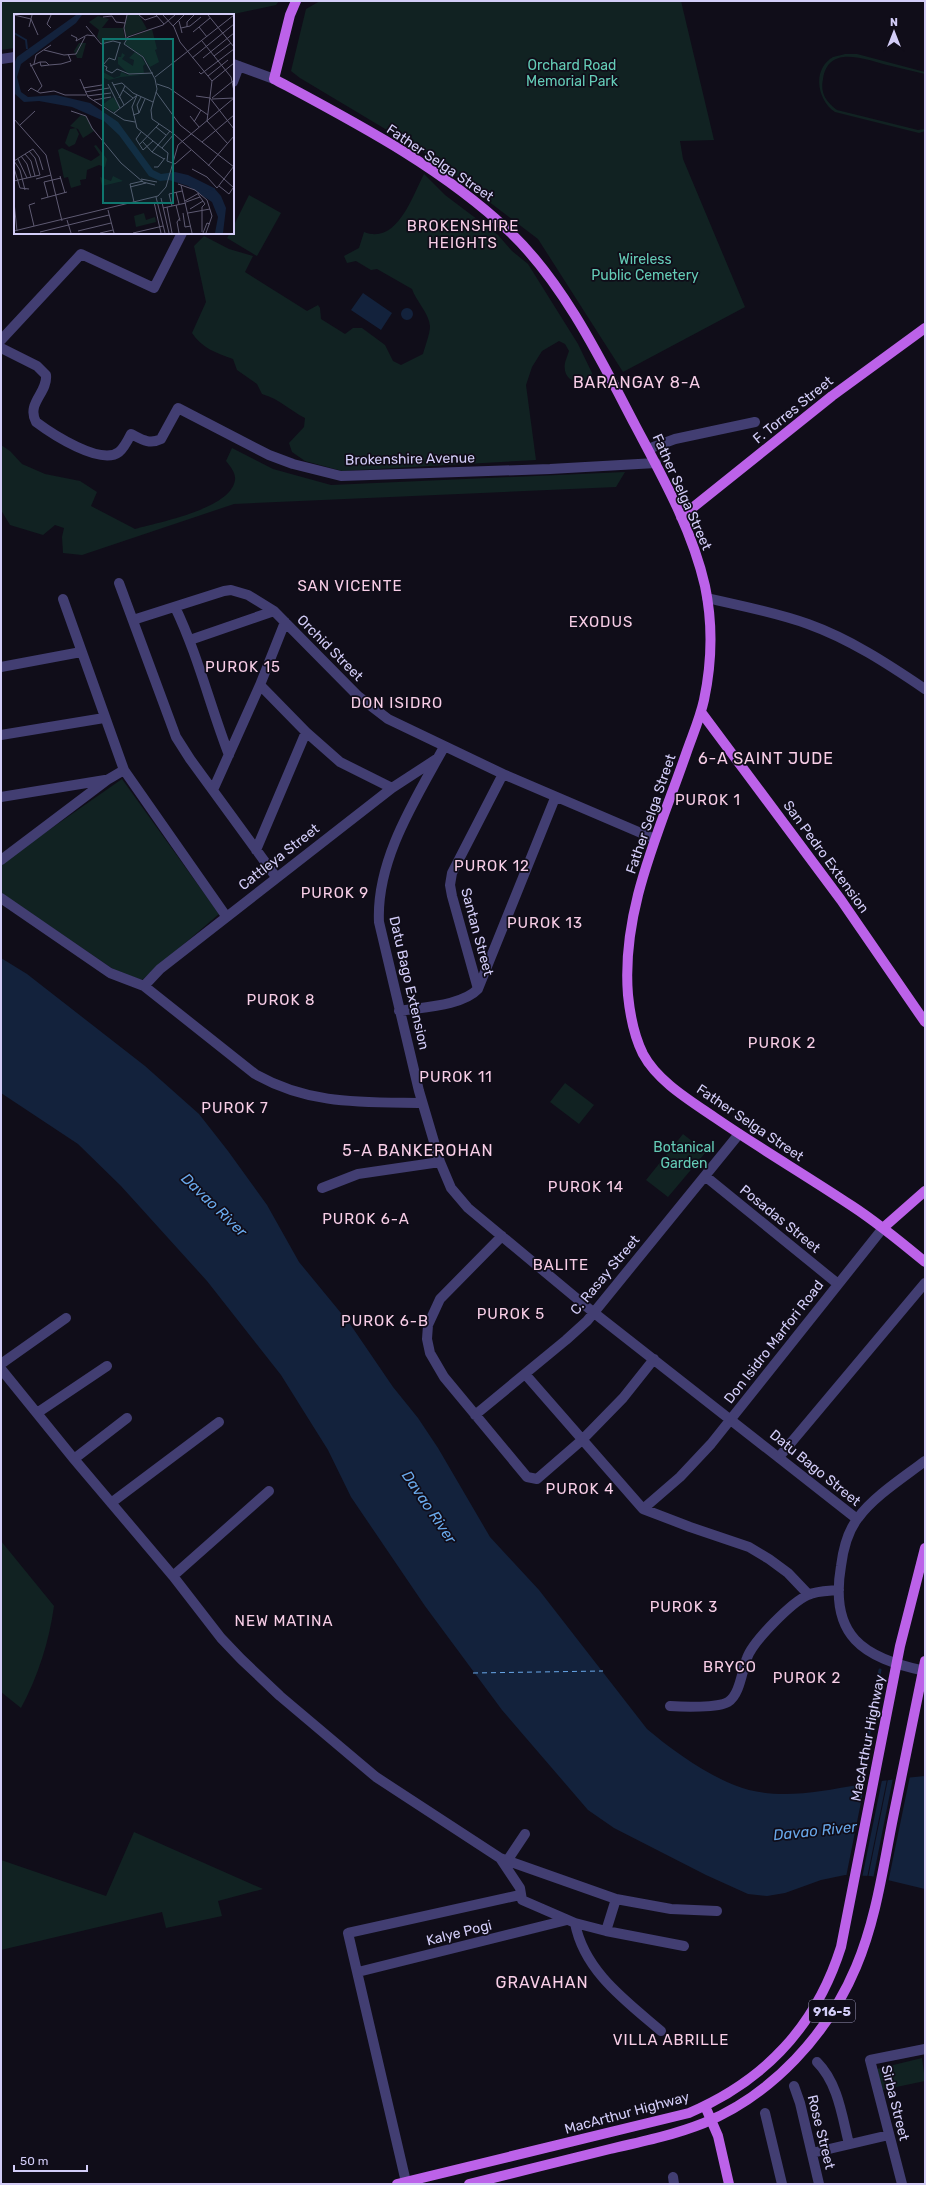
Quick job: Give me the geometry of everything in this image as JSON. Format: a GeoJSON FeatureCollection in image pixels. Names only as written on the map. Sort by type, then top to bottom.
{"type":"FeatureCollection","features":[{"type":"Feature","properties":{"kind":"main road"},"geometry":{"type":"LineString","coordinates":[[274,79],[290,16],[296,1]]}},
{"type":"Feature","properties":{"kind":"main road","name":"Father Selga Street"},"geometry":{"type":"LineString","coordinates":[[274,79],[339,114],[424,166],[474,202],[512,234],[538,263],[571,311],[608,373],[656,463],[681,517],[700,569],[707,598],[711,641],[710,664],[701,712],[655,839],[636,902],[628,951],[628,999],[635,1035],[645,1057],[657,1072],[690,1100],[739,1134],[855,1208],[883,1228],[925,1262]]}},
{"type":"Feature","properties":{"kind":"main road","name":"F. Torres Street"},"geometry":{"type":"LineString","coordinates":[[681,517],[832,396],[925,328]]}},
{"type":"Feature","properties":{"kind":"main road","name":"San Pedro Extension"},"geometry":{"type":"LineString","coordinates":[[701,712],[841,900],[925,1022]]}},
{"type":"Feature","properties":{"kind":"main road","name":"Don Isidro Marfori Road"},"geometry":{"type":"LineString","coordinates":[[883,1228],[925,1191]]}},
{"type":"Feature","properties":{"kind":"main road","name":"MacArthur Highway"},"geometry":{"type":"LineString","coordinates":[[402,2183],[680,2117],[727,2094],[775,2058],[790,2043],[809,2018],[822,1996],[836,1965],[841,1947],[900,1646],[925,1548]]}},
{"type":"Feature","properties":{"kind":"main road","name":"916-5"},"geometry":{"type":"LineString","coordinates":[[469,2184],[659,2137],[711,2120],[747,2100],[773,2080],[802,2052],[823,2026],[857,1966],[866,1939],[880,1882],[925,1661]]}},
{"type":"Feature","properties":{"kind":"main road"},"geometry":{"type":"LineString","coordinates":[[705,2106],[718,2136],[729,2184]]}},
{"type":"Feature","properties":{"kind":"street"},"geometry":{"type":"LineString","coordinates":[[1,59],[14,57]]}},
{"type":"Feature","properties":{"kind":"street","name":"Father Selga Street"},"geometry":{"type":"LineString","coordinates":[[236,65],[274,79]]}},
{"type":"Feature","properties":{"kind":"street"},"geometry":{"type":"LineString","coordinates":[[234,76],[236,65]]}},
{"type":"Feature","properties":{"kind":"street"},"geometry":{"type":"LineString","coordinates":[[1,340],[81,254],[154,288],[181,234]]}},
{"type":"Feature","properties":{"kind":"street","name":"Brokenshire Avenue"},"geometry":{"type":"LineString","coordinates":[[1,348],[37,366],[46,375],[46,385],[36,399],[34,409],[35,418],[40,424],[87,452],[99,456],[109,456],[120,452],[131,434],[146,442],[161,439],[178,408],[269,455],[293,464],[341,476],[535,470],[656,463]]}},
{"type":"Feature","properties":{"kind":"street"},"geometry":{"type":"LineString","coordinates":[[648,449],[675,439],[755,422]]}},
{"type":"Feature","properties":{"kind":"street"},"geometry":{"type":"LineString","coordinates":[[119,583],[176,737],[190,759],[276,877]]}},
{"type":"Feature","properties":{"kind":"street","name":"Orchid Street"},"geometry":{"type":"LineString","coordinates":[[132,620],[231,590],[248,595],[274,611],[367,704],[388,719],[444,747],[555,798],[655,839]]}},
{"type":"Feature","properties":{"kind":"street"},"geometry":{"type":"LineString","coordinates":[[707,598],[775,613],[836,635],[879,659],[925,689]]}},
{"type":"Feature","properties":{"kind":"street"},"geometry":{"type":"LineString","coordinates":[[63,599],[104,718],[124,770],[226,916]]}},
{"type":"Feature","properties":{"kind":"street"},"geometry":{"type":"LineString","coordinates":[[175,607],[190,640],[218,727],[229,755]]}},
{"type":"Feature","properties":{"kind":"street"},"geometry":{"type":"LineString","coordinates":[[190,640],[274,611]]}},
{"type":"Feature","properties":{"kind":"street"},"geometry":{"type":"LineString","coordinates":[[213,790],[260,685],[285,622]]}},
{"type":"Feature","properties":{"kind":"street"},"geometry":{"type":"LineString","coordinates":[[1,667],[81,652]]}},
{"type":"Feature","properties":{"kind":"street"},"geometry":{"type":"LineString","coordinates":[[260,685],[306,732],[345,765],[392,788]]}},
{"type":"Feature","properties":{"kind":"street"},"geometry":{"type":"LineString","coordinates":[[1,735],[104,718]]}},
{"type":"Feature","properties":{"kind":"street"},"geometry":{"type":"LineString","coordinates":[[256,850],[306,732]]}},
{"type":"Feature","properties":{"kind":"street","name":"Datu Bago Extension"},"geometry":{"type":"LineString","coordinates":[[444,747],[394,846],[382,886],[378,906],[379,922],[422,1103],[446,1178],[458,1198],[593,1312]]}},
{"type":"Feature","properties":{"kind":"street","name":"Cattleya Street"},"geometry":{"type":"LineString","coordinates":[[144,986],[160,969],[276,877],[392,788],[438,758]]}},
{"type":"Feature","properties":{"kind":"street"},"geometry":{"type":"LineString","coordinates":[[1,860],[107,780],[124,770]]}},
{"type":"Feature","properties":{"kind":"street","name":"Santan Street"},"geometry":{"type":"LineString","coordinates":[[478,990],[450,885],[452,873],[503,774]]}},
{"type":"Feature","properties":{"kind":"street"},"geometry":{"type":"LineString","coordinates":[[1,797],[107,780]]}},
{"type":"Feature","properties":{"kind":"street"},"geometry":{"type":"LineString","coordinates":[[399,1011],[460,1000],[471,997],[478,990],[555,798]]}},
{"type":"Feature","properties":{"kind":"street"},"geometry":{"type":"LineString","coordinates":[[1,898],[110,973],[144,986],[255,1074],[284,1089],[326,1100],[422,1103]]}},
{"type":"Feature","properties":{"kind":"street","name":"C. Rasay Street"},"geometry":{"type":"LineString","coordinates":[[475,1415],[574,1334],[739,1134]]}},
{"type":"Feature","properties":{"kind":"street"},"geometry":{"type":"LineString","coordinates":[[322,1188],[358,1174],[440,1162]]}},
{"type":"Feature","properties":{"kind":"street","name":"Posadas Street"},"geometry":{"type":"LineString","coordinates":[[704,1176],[838,1284]]}},
{"type":"Feature","properties":{"kind":"street","name":"Don Isidro Marfori Road"},"geometry":{"type":"LineString","coordinates":[[643,1509],[680,1477],[731,1418],[883,1228]]}},
{"type":"Feature","properties":{"kind":"street"},"geometry":{"type":"LineString","coordinates":[[502,1236],[450,1287],[434,1310],[428,1325],[428,1338],[430,1353],[437,1366],[475,1415],[527,1477],[532,1480],[537,1479],[582,1440],[623,1398],[654,1359]]}},
{"type":"Feature","properties":{"kind":"street"},"geometry":{"type":"LineString","coordinates":[[779,1457],[925,1283]]}},
{"type":"Feature","properties":{"kind":"street","name":"Datu Bago Street"},"geometry":{"type":"LineString","coordinates":[[593,1312],[731,1418],[857,1519],[845,1547],[838,1590],[840,1611],[846,1625],[863,1648],[882,1659],[925,1671]]}},
{"type":"Feature","properties":{"kind":"street"},"geometry":{"type":"LineString","coordinates":[[1,1364],[66,1318]]}},
{"type":"Feature","properties":{"kind":"street"},"geometry":{"type":"LineString","coordinates":[[37,1413],[107,1366]]}},
{"type":"Feature","properties":{"kind":"street"},"geometry":{"type":"LineString","coordinates":[[1,1369],[74,1459],[173,1576],[221,1638],[280,1696],[376,1777],[504,1860],[616,1899],[671,1909],[717,1911]]}},
{"type":"Feature","properties":{"kind":"street"},"geometry":{"type":"LineString","coordinates":[[525,1374],[643,1509],[690,1528],[749,1547],[788,1573],[808,1594]]}},
{"type":"Feature","properties":{"kind":"street"},"geometry":{"type":"LineString","coordinates":[[74,1459],[127,1418]]}},
{"type":"Feature","properties":{"kind":"street"},"geometry":{"type":"LineString","coordinates":[[111,1503],[219,1422]]}},
{"type":"Feature","properties":{"kind":"street"},"geometry":{"type":"LineString","coordinates":[[857,1519],[870,1505],[925,1461]]}},
{"type":"Feature","properties":{"kind":"street"},"geometry":{"type":"LineString","coordinates":[[173,1576],[269,1491]]}},
{"type":"Feature","properties":{"kind":"street"},"geometry":{"type":"LineString","coordinates":[[670,1706],[698,1707],[727,1703],[733,1698],[747,1657],[754,1644],[774,1623],[808,1594],[838,1590]]}},
{"type":"Feature","properties":{"kind":"street"},"geometry":{"type":"LineString","coordinates":[[504,1860],[524,1834]]}},
{"type":"Feature","properties":{"kind":"street"},"geometry":{"type":"LineString","coordinates":[[504,1860],[520,1888],[522,1900],[571,1922],[606,1932],[684,1946]]}},
{"type":"Feature","properties":{"kind":"street"},"geometry":{"type":"LineString","coordinates":[[402,2183],[358,1972],[348,1933],[520,1895]]}},
{"type":"Feature","properties":{"kind":"street"},"geometry":{"type":"LineString","coordinates":[[606,1932],[616,1899]]}},
{"type":"Feature","properties":{"kind":"street"},"geometry":{"type":"LineString","coordinates":[[571,1922],[578,1937],[602,1977],[661,2031]]}},
{"type":"Feature","properties":{"kind":"street","name":"Kalye Pogi"},"geometry":{"type":"LineString","coordinates":[[358,1972],[571,1922]]}},
{"type":"Feature","properties":{"kind":"street","name":"Sirba Street"},"geometry":{"type":"LineString","coordinates":[[902,2184],[870,2060],[925,2049]]}},
{"type":"Feature","properties":{"kind":"street"},"geometry":{"type":"LineString","coordinates":[[817,2062],[827,2072],[832,2082],[849,2144]]}},
{"type":"Feature","properties":{"kind":"street","name":"Rose Street"},"geometry":{"type":"LineString","coordinates":[[794,2086],[819,2184]]}},
{"type":"Feature","properties":{"kind":"street"},"geometry":{"type":"LineString","coordinates":[[765,2113],[782,2184]]}},
{"type":"Feature","properties":{"kind":"street"},"geometry":{"type":"LineString","coordinates":[[812,2153],[889,2135]]}},
{"type":"Feature","properties":{"kind":"green space"},"geometry":{"type":"Polygon","coordinates":[[[1,1],[279,1],[276,5],[234,14],[14,14],[14,48],[1,50],[1,1]]]}},
{"type":"Feature","properties":{"kind":"green space"},"geometry":{"type":"Polygon","coordinates":[[[320,1],[681,1],[714,140],[680,141],[683,159],[745,307],[623,372],[538,239],[422,151],[300,78],[291,71],[306,9],[320,1]]]}},
{"type":"Feature","properties":{"kind":"green space"},"geometry":{"type":"Polygon","coordinates":[[[845,54],[857,54],[925,72],[925,74],[856,57],[838,58],[831,62],[826,69],[822,84],[823,93],[830,104],[837,110],[918,130],[925,129],[925,131],[919,133],[835,112],[829,107],[824,101],[821,93],[819,77],[826,63],[833,57],[845,54]]]}},
{"type":"Feature","properties":{"kind":"green space"},"geometry":{"type":"Polygon","coordinates":[[[424,174],[445,195],[498,235],[512,251],[528,264],[578,344],[592,373],[591,379],[576,382],[568,378],[565,363],[569,351],[565,344],[559,341],[542,351],[532,367],[526,385],[536,460],[342,471],[305,461],[292,452],[289,443],[304,427],[305,418],[274,399],[262,394],[257,384],[237,370],[233,359],[215,352],[200,343],[192,333],[206,302],[194,246],[204,236],[229,249],[253,256],[245,272],[307,311],[318,305],[320,308],[321,319],[345,334],[353,328],[362,328],[385,345],[393,361],[401,365],[423,354],[430,326],[425,312],[412,289],[377,269],[371,270],[356,261],[347,263],[344,256],[359,248],[364,232],[376,234],[386,232],[394,225],[408,206],[424,174]]]}},
{"type":"Feature","properties":{"kind":"green space"},"geometry":{"type":"Polygon","coordinates":[[[249,195],[281,213],[257,256],[227,238],[229,234],[234,234],[234,225],[249,195]]]}},
{"type":"Feature","properties":{"kind":"green space"},"geometry":{"type":"Polygon","coordinates":[[[1,445],[10,451],[22,464],[45,474],[80,481],[97,492],[91,506],[135,529],[192,513],[221,499],[231,490],[235,480],[234,472],[226,461],[232,448],[273,469],[331,485],[625,472],[616,487],[234,504],[82,555],[63,553],[62,537],[64,528],[55,525],[43,535],[10,525],[1,510],[1,445]]]}},
{"type":"Feature","properties":{"kind":"green space"},"geometry":{"type":"Polygon","coordinates":[[[122,779],[219,914],[142,980],[116,971],[1,893],[1,865],[3,862],[122,779]]]}},
{"type":"Feature","properties":{"kind":"green space"},"geometry":{"type":"Polygon","coordinates":[[[565,1083],[594,1105],[579,1124],[550,1102],[565,1083]]]}},
{"type":"Feature","properties":{"kind":"green space","name":"Botanical Garden"},"geometry":{"type":"Polygon","coordinates":[[[683,1134],[706,1152],[668,1197],[646,1180],[683,1134]]]}},
{"type":"Feature","properties":{"kind":"green space"},"geometry":{"type":"Polygon","coordinates":[[[1,1541],[54,1606],[42,1658],[33,1684],[21,1708],[1,1692],[1,1541]]]}},
{"type":"Feature","properties":{"kind":"green space"},"geometry":{"type":"Polygon","coordinates":[[[134,1832],[263,1889],[218,1901],[222,1916],[166,1928],[162,1912],[1,1950],[1,1860],[106,1896],[134,1832]]]}},
{"type":"Feature","properties":{"kind":"green space"},"geometry":{"type":"Polygon","coordinates":[[[922,2058],[925,2081],[882,2090],[877,2069],[922,2058]]]}},
{"type":"Feature","properties":{"kind":"water"},"geometry":{"type":"Polygon","coordinates":[[[363,293],[392,313],[381,330],[351,310],[363,293]]]}},
{"type":"Feature","properties":{"kind":"water"},"geometry":{"type":"Polygon","coordinates":[[[407,308],[411,310],[413,314],[411,318],[407,320],[403,318],[401,314],[403,310],[407,308]]]}},
{"type":"Feature","properties":{"kind":"water","name":"Davao River"},"geometry":{"type":"Polygon","coordinates":[[[1,958],[27,974],[145,1066],[199,1114],[267,1205],[299,1262],[350,1324],[393,1387],[418,1418],[438,1448],[490,1537],[539,1590],[647,1729],[682,1756],[709,1773],[736,1786],[763,1793],[804,1793],[925,1776],[925,1889],[871,1876],[845,1875],[821,1880],[785,1893],[767,1896],[748,1894],[706,1875],[614,1828],[588,1810],[502,1710],[425,1606],[351,1497],[328,1450],[281,1375],[207,1281],[121,1186],[78,1144],[1,1093],[1,958]]]}},
{"type":"Feature","properties":{"kind":"pier"},"geometry":{"type":"Polygon","coordinates":[[[910,1776],[888,1883],[873,1879],[893,1778],[910,1776]]]}},
{"type":"Feature","properties":{"kind":"pier"},"geometry":{"type":"Polygon","coordinates":[[[887,1779],[888,1779],[867,1878],[887,1779]]]}},
{"type":"Feature","properties":{"kind":"pier"},"geometry":{"type":"Polygon","coordinates":[[[882,1780],[862,1878],[846,1877],[865,1782],[882,1780]]]}},
{"type":"Feature","properties":{"kind":"waterway"},"geometry":{"type":"LineString","coordinates":[[859,1789],[880,1670]]}},
{"type":"Feature","properties":{"kind":"ferry route"},"geometry":{"type":"LineString","coordinates":[[473,1673],[603,1671]]}},
{"type":"Feature","properties":{"kind":"district","name":"BROKENSHIRE HEIGHTS"},"geometry":{"type":"Point","coordinates":[463,234]}},
{"type":"Feature","properties":{"kind":"district","name":"BARANGAY 8-A"},"geometry":{"type":"Point","coordinates":[637,382]}},
{"type":"Feature","properties":{"kind":"district","name":"SAN VICENTE"},"geometry":{"type":"Point","coordinates":[350,586]}},
{"type":"Feature","properties":{"kind":"district","name":"EXODUS"},"geometry":{"type":"Point","coordinates":[601,622]}},
{"type":"Feature","properties":{"kind":"district","name":"PUROK 15"},"geometry":{"type":"Point","coordinates":[243,667]}},
{"type":"Feature","properties":{"kind":"district","name":"DON ISIDRO"},"geometry":{"type":"Point","coordinates":[397,703]}},
{"type":"Feature","properties":{"kind":"district","name":"6-A SAINT JUDE"},"geometry":{"type":"Point","coordinates":[766,758]}},
{"type":"Feature","properties":{"kind":"district","name":"PUROK 1"},"geometry":{"type":"Point","coordinates":[708,800]}},
{"type":"Feature","properties":{"kind":"district","name":"PUROK 12"},"geometry":{"type":"Point","coordinates":[492,866]}},
{"type":"Feature","properties":{"kind":"district","name":"PUROK 9"},"geometry":{"type":"Point","coordinates":[335,893]}},
{"type":"Feature","properties":{"kind":"district","name":"PUROK 13"},"geometry":{"type":"Point","coordinates":[545,923]}},
{"type":"Feature","properties":{"kind":"district","name":"PUROK 8"},"geometry":{"type":"Point","coordinates":[281,1000]}},
{"type":"Feature","properties":{"kind":"district","name":"PUROK 2"},"geometry":{"type":"Point","coordinates":[782,1043]}},
{"type":"Feature","properties":{"kind":"district","name":"PUROK 11"},"geometry":{"type":"Point","coordinates":[456,1077]}},
{"type":"Feature","properties":{"kind":"district","name":"PUROK 7"},"geometry":{"type":"Point","coordinates":[235,1108]}},
{"type":"Feature","properties":{"kind":"district","name":"5-A BANKEROHAN"},"geometry":{"type":"Point","coordinates":[418,1150]}},
{"type":"Feature","properties":{"kind":"district","name":"PUROK 14"},"geometry":{"type":"Point","coordinates":[586,1187]}},
{"type":"Feature","properties":{"kind":"district","name":"PUROK 6-A"},"geometry":{"type":"Point","coordinates":[366,1219]}},
{"type":"Feature","properties":{"kind":"district","name":"BALITE"},"geometry":{"type":"Point","coordinates":[561,1265]}},
{"type":"Feature","properties":{"kind":"district","name":"PUROK 5"},"geometry":{"type":"Point","coordinates":[511,1314]}},
{"type":"Feature","properties":{"kind":"district","name":"PUROK 6-B"},"geometry":{"type":"Point","coordinates":[385,1321]}},
{"type":"Feature","properties":{"kind":"district","name":"PUROK 4"},"geometry":{"type":"Point","coordinates":[580,1489]}},
{"type":"Feature","properties":{"kind":"district","name":"PUROK 3"},"geometry":{"type":"Point","coordinates":[684,1607]}},
{"type":"Feature","properties":{"kind":"district","name":"NEW MATINA"},"geometry":{"type":"Point","coordinates":[284,1621]}},
{"type":"Feature","properties":{"kind":"district","name":"BRYCO"},"geometry":{"type":"Point","coordinates":[730,1667]}},
{"type":"Feature","properties":{"kind":"district","name":"PUROK 2"},"geometry":{"type":"Point","coordinates":[807,1678]}},
{"type":"Feature","properties":{"kind":"district","name":"GRAVAHAN"},"geometry":{"type":"Point","coordinates":[542,1982]}},
{"type":"Feature","properties":{"kind":"district","name":"VILLA ABRILLE"},"geometry":{"type":"Point","coordinates":[671,2040]}},
{"type":"Feature","properties":{"kind":"park label","name":"Orchard Road Memorial Park"},"geometry":{"type":"Point","coordinates":[572,74]}},
{"type":"Feature","properties":{"kind":"park label","name":"Wireless Public Cemetery"},"geometry":{"type":"Point","coordinates":[645,268]}}]}
